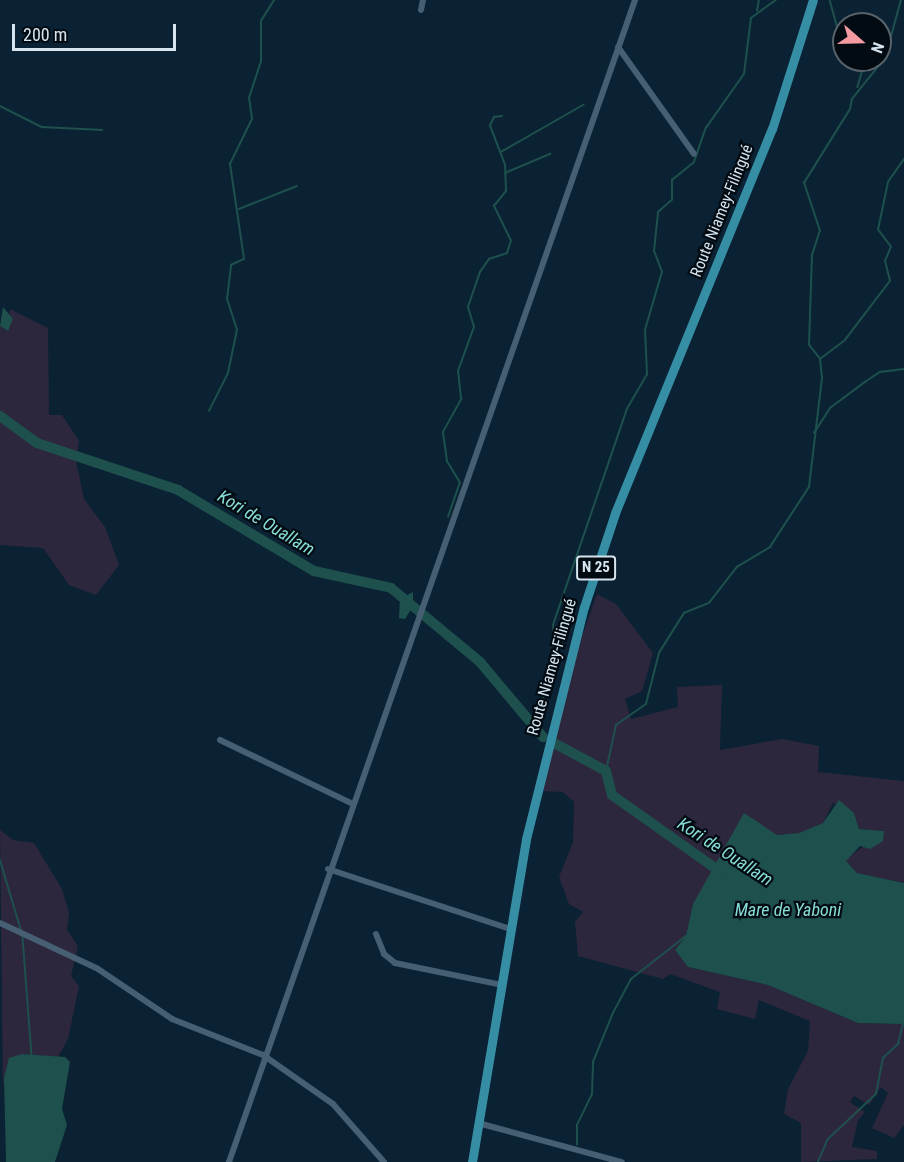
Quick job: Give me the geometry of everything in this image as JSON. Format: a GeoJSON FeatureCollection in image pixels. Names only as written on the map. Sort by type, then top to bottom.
{"type":"FeatureCollection","features":[{"type":"Feature","properties":{"kind":"main road","name":"Route Niamey-Filingué"},"geometry":{"type":"LineString","coordinates":[[472,1162],[511,929],[544,755],[595,571],[771,129],[813,0]]}},
{"type":"Feature","properties":{"kind":"street"},"geometry":{"type":"LineString","coordinates":[[421,10],[423,0]]}},
{"type":"Feature","properties":{"kind":"street"},"geometry":{"type":"LineString","coordinates":[[229,1162],[263,1055],[351,803],[635,0]]}},
{"type":"Feature","properties":{"kind":"street"},"geometry":{"type":"LineString","coordinates":[[618,47],[694,154]]}},
{"type":"Feature","properties":{"kind":"street"},"geometry":{"type":"LineString","coordinates":[[220,740],[351,803]]}},
{"type":"Feature","properties":{"kind":"street"},"geometry":{"type":"LineString","coordinates":[[328,869],[511,929]]}},
{"type":"Feature","properties":{"kind":"street"},"geometry":{"type":"LineString","coordinates":[[0,923],[24,939],[91,965],[172,1019],[263,1055],[333,1104],[384,1162]]}},
{"type":"Feature","properties":{"kind":"street"},"geometry":{"type":"LineString","coordinates":[[376,934],[384,954],[395,963],[502,985]]}},
{"type":"Feature","properties":{"kind":"street"},"geometry":{"type":"LineString","coordinates":[[478,1123],[622,1162]]}},
{"type":"Feature","properties":{"kind":"shaded area"},"geometry":{"type":"Polygon","coordinates":[[[10,309],[48,328],[49,415],[62,415],[79,441],[76,461],[84,499],[105,527],[119,565],[96,595],[69,585],[43,548],[0,545],[0,326],[7,331],[10,309]]]}},
{"type":"Feature","properties":{"kind":"shaded area"},"geometry":{"type":"Polygon","coordinates":[[[597,594],[616,604],[653,653],[642,691],[625,699],[631,719],[678,707],[677,687],[722,685],[720,750],[782,739],[819,746],[818,772],[904,781],[904,883],[857,873],[845,860],[884,831],[859,829],[854,813],[833,803],[823,823],[800,833],[777,835],[720,864],[693,904],[686,936],[675,950],[688,967],[768,985],[858,1023],[904,1024],[904,1125],[894,1138],[872,1128],[888,1093],[881,1087],[869,1105],[854,1096],[850,1102],[865,1112],[858,1120],[852,1147],[877,1151],[877,1159],[801,1162],[801,1123],[784,1114],[788,1089],[808,1051],[810,1021],[759,1000],[755,1019],[717,1009],[720,992],[670,974],[663,979],[578,956],[575,922],[583,912],[569,904],[559,877],[573,842],[574,802],[563,792],[540,791],[568,676],[597,594]]]}},
{"type":"Feature","properties":{"kind":"shaded area"},"geometry":{"type":"Polygon","coordinates":[[[0,830],[13,840],[34,843],[62,889],[69,913],[67,930],[78,946],[71,976],[79,986],[68,1039],[58,1057],[22,1054],[4,1078],[3,1092],[0,830]]]}},
{"type":"Feature","properties":{"kind":"water"},"geometry":{"type":"Polygon","coordinates":[[[3,307],[13,319],[8,331],[0,326],[3,307]]]}},
{"type":"Feature","properties":{"kind":"water"},"geometry":{"type":"Polygon","coordinates":[[[413,592],[413,606],[405,619],[399,618],[400,599],[413,592]]]}},
{"type":"Feature","properties":{"kind":"water","name":"Mare de Yaboni"},"geometry":{"type":"Polygon","coordinates":[[[839,800],[854,813],[859,829],[884,831],[883,841],[870,849],[860,846],[846,861],[857,873],[904,883],[904,1024],[858,1023],[768,985],[688,967],[675,950],[686,936],[693,904],[744,813],[777,835],[799,833],[823,823],[839,800]]]}},
{"type":"Feature","properties":{"kind":"water"},"geometry":{"type":"Polygon","coordinates":[[[22,1054],[65,1057],[70,1062],[62,1109],[67,1125],[55,1162],[6,1162],[4,1078],[9,1058],[22,1054]]]}},
{"type":"Feature","properties":{"kind":"waterway"},"geometry":{"type":"LineString","coordinates":[[209,411],[228,373],[237,330],[227,299],[231,265],[244,259],[230,164],[252,119],[249,98],[261,62],[261,21],[274,0]]}},
{"type":"Feature","properties":{"kind":"waterway"},"geometry":{"type":"LineString","coordinates":[[757,11],[759,0]]}},
{"type":"Feature","properties":{"kind":"waterway"},"geometry":{"type":"LineString","coordinates":[[535,733],[552,660],[553,625],[627,409],[647,375],[645,330],[662,272],[654,251],[658,212],[672,200],[672,180],[694,162],[706,128],[744,74],[751,18],[776,0]]}},
{"type":"Feature","properties":{"kind":"waterway"},"geometry":{"type":"LineString","coordinates":[[830,0],[833,12]]}},
{"type":"Feature","properties":{"kind":"waterway"},"geometry":{"type":"LineString","coordinates":[[606,771],[616,725],[646,704],[659,653],[684,613],[709,603],[737,567],[770,547],[809,487],[822,378],[820,359],[809,345],[812,255],[820,231],[804,183],[850,109],[852,99],[885,58],[901,0]]}},
{"type":"Feature","properties":{"kind":"waterway"},"geometry":{"type":"LineString","coordinates":[[858,87],[862,72]]}},
{"type":"Feature","properties":{"kind":"waterway"},"geometry":{"type":"LineString","coordinates":[[501,152],[583,105]]}},
{"type":"Feature","properties":{"kind":"waterway"},"geometry":{"type":"LineString","coordinates":[[0,106],[42,127],[102,130]]}},
{"type":"Feature","properties":{"kind":"waterway"},"geometry":{"type":"LineString","coordinates":[[448,517],[460,483],[447,461],[443,432],[461,399],[458,371],[474,327],[468,307],[480,272],[489,259],[507,253],[511,241],[494,206],[506,191],[505,165],[490,126],[494,117],[502,116]]}},
{"type":"Feature","properties":{"kind":"waterway"},"geometry":{"type":"LineString","coordinates":[[505,173],[550,154]]}},
{"type":"Feature","properties":{"kind":"waterway"},"geometry":{"type":"LineString","coordinates":[[820,359],[845,340],[890,281],[885,261],[891,247],[878,230],[888,182],[904,159]]}},
{"type":"Feature","properties":{"kind":"waterway"},"geometry":{"type":"LineString","coordinates":[[239,209],[297,186]]}},
{"type":"Feature","properties":{"kind":"waterway"},"geometry":{"type":"LineString","coordinates":[[814,433],[830,408],[865,382],[880,372],[904,369]]}},
{"type":"Feature","properties":{"kind":"waterway","name":"Kori de Ouallam"},"geometry":{"type":"LineString","coordinates":[[0,416],[37,443],[178,490],[314,571],[391,588],[480,662],[543,737]]}},
{"type":"Feature","properties":{"kind":"waterway","name":"Kori de Ouallam"},"geometry":{"type":"LineString","coordinates":[[552,742],[606,771],[612,795],[728,877]]}},
{"type":"Feature","properties":{"kind":"waterway"},"geometry":{"type":"LineString","coordinates":[[0,859],[21,929]]}},
{"type":"Feature","properties":{"kind":"waterway"},"geometry":{"type":"LineString","coordinates":[[577,1145],[577,1125],[592,1094],[593,1062],[613,1013],[631,979],[686,936]]}},
{"type":"Feature","properties":{"kind":"waterway"},"geometry":{"type":"LineString","coordinates":[[23,937],[32,1058]]}},
{"type":"Feature","properties":{"kind":"waterway"},"geometry":{"type":"LineString","coordinates":[[818,1162],[828,1139],[876,1094],[883,1058],[898,1044],[903,1024]]}}]}
